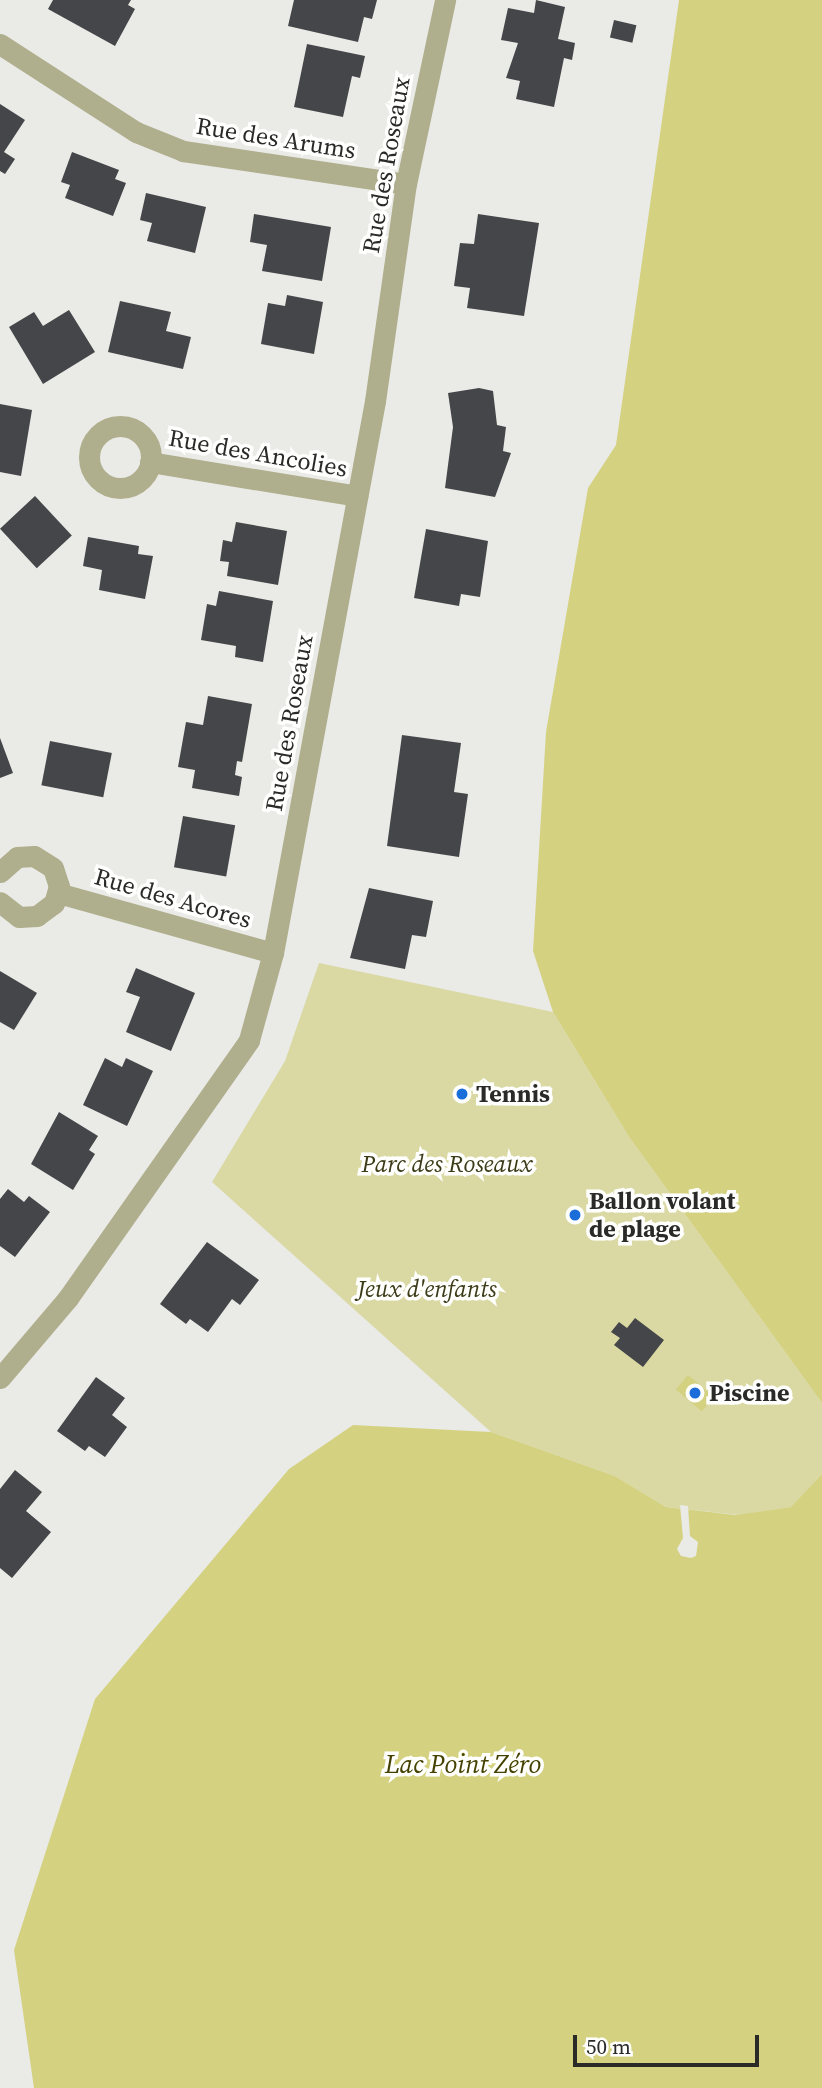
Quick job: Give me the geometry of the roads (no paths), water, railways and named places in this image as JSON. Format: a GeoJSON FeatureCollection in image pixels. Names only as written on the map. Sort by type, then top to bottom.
{"type":"FeatureCollection","features":[{"type":"Feature","properties":{"kind":"street","name":"Rue des Roseaux"},"geometry":{"type":"LineString","coordinates":[[0,1378],[68,1298],[236,1064],[249,1040],[273,953],[357,496],[406,184],[445,0]]}},
{"type":"Feature","properties":{"kind":"street","name":"Rue des Arums"},"geometry":{"type":"LineString","coordinates":[[0,44],[136,132],[183,151],[406,184]]}},
{"type":"Feature","properties":{"kind":"street","name":"Rue des Ancolies"},"geometry":{"type":"LineString","coordinates":[[150,462],[357,496]]}},
{"type":"Feature","properties":{"kind":"street","name":"Rue des Acores"},"geometry":{"type":"LineString","coordinates":[[0,872],[17,857],[34,856],[53,868],[58,893],[47,911],[29,918],[8,912],[0,902]]}},
{"type":"Feature","properties":{"kind":"street","name":"Rue des Acores"},"geometry":{"type":"LineString","coordinates":[[58,893],[273,953]]}},
{"type":"Feature","properties":{"kind":"water"},"geometry":{"type":"Polygon","coordinates":[[[679,0],[822,0],[822,1403],[629,1137],[553,1012],[533,951],[546,732],[588,488],[616,445],[679,0]]]}},
{"type":"Feature","properties":{"kind":"water","name":"Piscine"},"geometry":{"type":"Polygon","coordinates":[[[688,1375],[714,1397],[702,1411],[676,1390],[688,1375]]]}},
{"type":"Feature","properties":{"kind":"water","name":"Lac Point Zéro"},"geometry":{"type":"Polygon","coordinates":[[[353,1425],[491,1432],[615,1476],[666,1507],[736,1515],[791,1507],[822,1474],[822,2088],[34,2088],[14,1950],[95,1699],[289,1469],[353,1425]]]}},
{"type":"Feature","properties":{"kind":"place","name":"Tennis"},"geometry":{"type":"Point","coordinates":[462,1094]}},
{"type":"Feature","properties":{"kind":"place","name":"Ballon volant de plage"},"geometry":{"type":"Point","coordinates":[575,1215]}},
{"type":"Feature","properties":{"kind":"place","name":"Piscine"},"geometry":{"type":"Point","coordinates":[695,1393]}},
{"type":"Feature","properties":{"kind":"park label","name":"Parc des Roseaux"},"geometry":{"type":"Point","coordinates":[447,1164]}},
{"type":"Feature","properties":{"kind":"park label","name":"Jeux d'enfants"},"geometry":{"type":"Point","coordinates":[427,1289]}}]}
